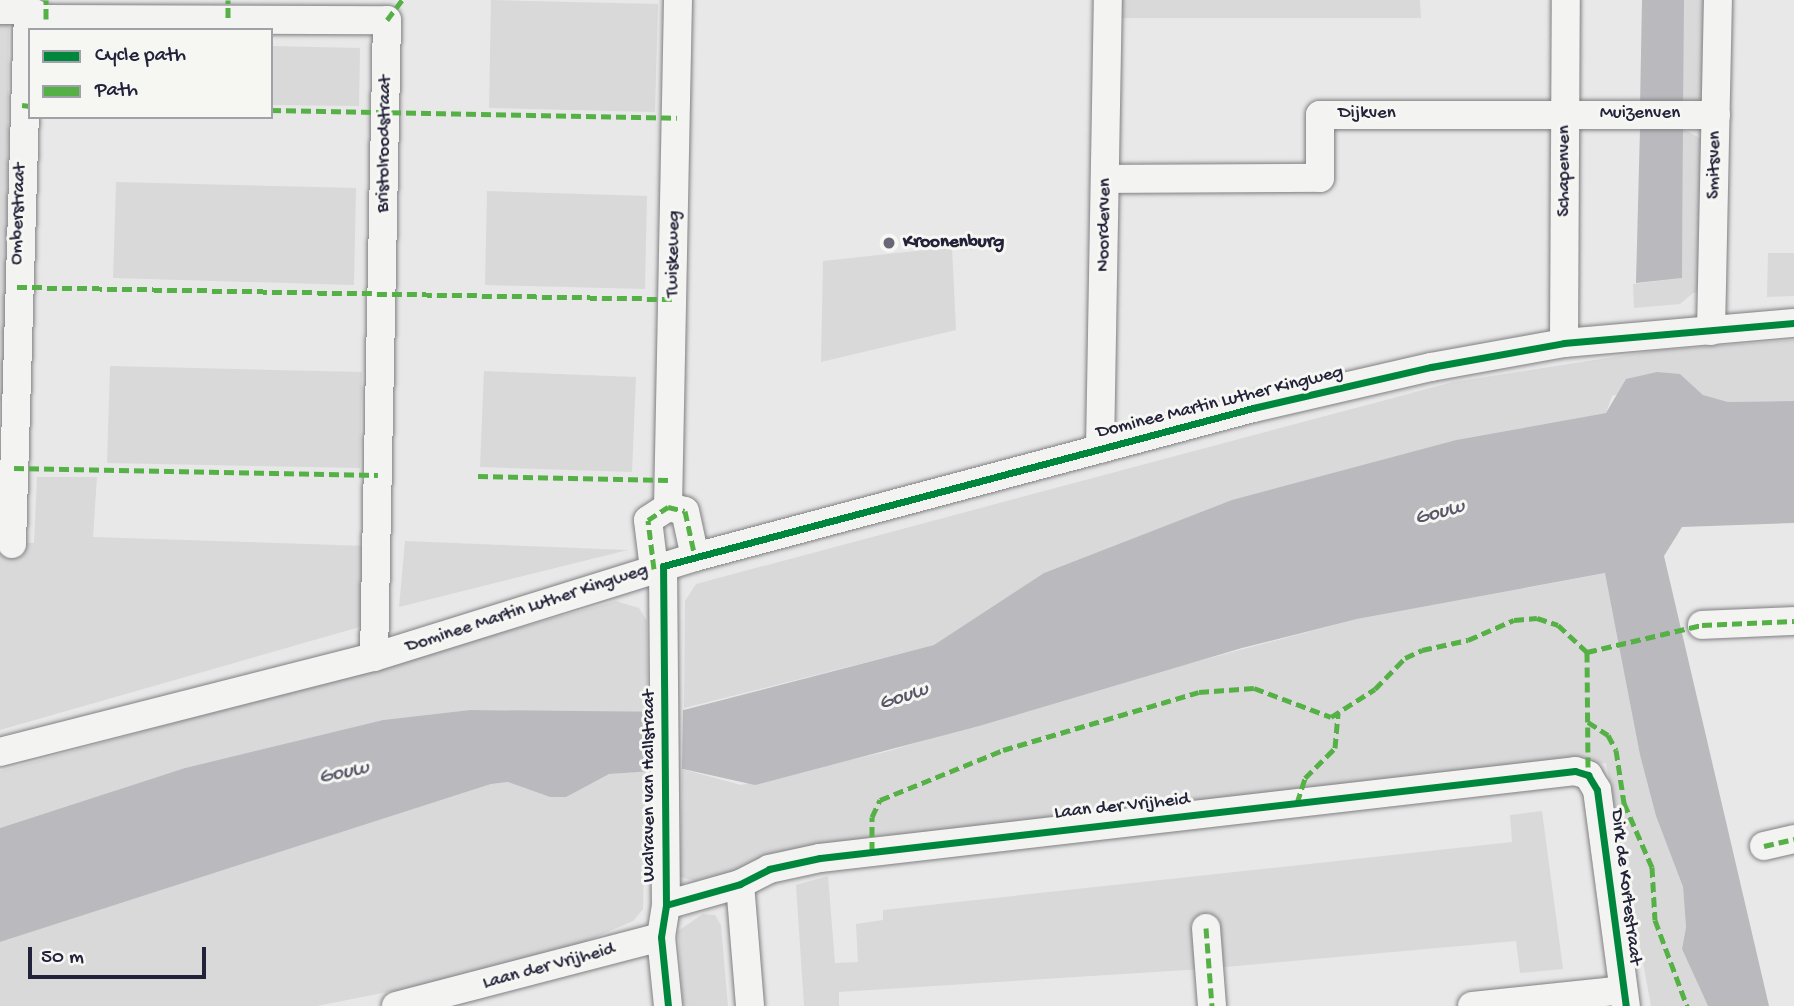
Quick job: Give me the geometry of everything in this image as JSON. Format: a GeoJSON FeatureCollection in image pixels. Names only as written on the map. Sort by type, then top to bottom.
{"type":"FeatureCollection","features":[{"type":"Feature","properties":{"kind":"street","name":"Twiskeweg"},"geometry":{"type":"LineString","coordinates":[[668,507],[678,0]]}},
{"type":"Feature","properties":{"kind":"street","name":"Noorderven"},"geometry":{"type":"LineString","coordinates":[[1100,449],[1108,0]]}},
{"type":"Feature","properties":{"kind":"street","name":"Schapenven"},"geometry":{"type":"LineString","coordinates":[[1564,343],[1566,0]]}},
{"type":"Feature","properties":{"kind":"street","name":"Smitsven"},"geometry":{"type":"LineString","coordinates":[[1712,331],[1718,0]]}},
{"type":"Feature","properties":{"kind":"street","name":"Bristolroodstraat"},"geometry":{"type":"LineString","coordinates":[[0,10],[28,10],[46,19],[387,20],[374,657]]}},
{"type":"Feature","properties":{"kind":"street","name":"Omberstraat"},"geometry":{"type":"LineString","coordinates":[[12,544],[28,10]]}},
{"type":"Feature","properties":{"kind":"street","name":"Dijkven"},"geometry":{"type":"LineString","coordinates":[[1106,179],[1320,177],[1320,115],[1565,113]]}},
{"type":"Feature","properties":{"kind":"street","name":"Muizenven"},"geometry":{"type":"LineString","coordinates":[[1565,113],[1716,115]]}},
{"type":"Feature","properties":{"kind":"street","name":"Dominee Martin Luther Kingweg"},"geometry":{"type":"LineString","coordinates":[[0,751],[374,657],[695,557],[1100,449],[1418,369],[1564,343],[1794,323]]}},
{"type":"Feature","properties":{"kind":"street"},"geometry":{"type":"LineString","coordinates":[[668,507],[685,512],[695,557]]}},
{"type":"Feature","properties":{"kind":"street","name":"Walraven van Hallstraat"},"geometry":{"type":"LineString","coordinates":[[668,507],[648,520],[658,567],[666,666],[666,905],[662,937],[668,1006]]}},
{"type":"Feature","properties":{"kind":"street"},"geometry":{"type":"LineString","coordinates":[[1702,625],[1794,621]]}},
{"type":"Feature","properties":{"kind":"street","name":"Laan der Vrijheid"},"geometry":{"type":"LineString","coordinates":[[666,905],[740,884],[769,869],[872,851],[1575,771],[1588,775]]}},
{"type":"Feature","properties":{"kind":"street","name":"Dirk de Kortestraat"},"geometry":{"type":"LineString","coordinates":[[1588,775],[1597,790],[1625,998]]}},
{"type":"Feature","properties":{"kind":"street"},"geometry":{"type":"LineString","coordinates":[[1764,846],[1794,839]]}},
{"type":"Feature","properties":{"kind":"street"},"geometry":{"type":"LineString","coordinates":[[740,884],[750,1006]]}},
{"type":"Feature","properties":{"kind":"street"},"geometry":{"type":"LineString","coordinates":[[1206,928],[1212,1006]]}},
{"type":"Feature","properties":{"kind":"street","name":"Laan der Vrijheid"},"geometry":{"type":"LineString","coordinates":[[396,1006],[662,937]]}},
{"type":"Feature","properties":{"kind":"street"},"geometry":{"type":"LineString","coordinates":[[1472,1006],[1625,998]]}},
{"type":"Feature","properties":{"kind":"shaded area"},"geometry":{"type":"Polygon","coordinates":[[[491,0],[658,4],[655,112],[489,108],[491,0]]]}},
{"type":"Feature","properties":{"kind":"shaded area"},"geometry":{"type":"Polygon","coordinates":[[[1122,0],[1420,0],[1421,18],[1122,18],[1122,0]]]}},
{"type":"Feature","properties":{"kind":"shaded area"},"geometry":{"type":"Polygon","coordinates":[[[1683,0],[1710,0],[1709,91],[1701,104],[1683,107],[1683,0]]]}},
{"type":"Feature","properties":{"kind":"shaded area"},"geometry":{"type":"Polygon","coordinates":[[[0,16],[9,17],[5,401],[0,401],[0,16]]]}},
{"type":"Feature","properties":{"kind":"shaded area"},"geometry":{"type":"Polygon","coordinates":[[[273,46],[360,48],[359,106],[273,105],[273,46]]]}},
{"type":"Feature","properties":{"kind":"shaded area"},"geometry":{"type":"Polygon","coordinates":[[[1683,129],[1704,140],[1704,292],[1693,293],[1680,304],[1634,308],[1633,284],[1682,278],[1683,129]]]}},
{"type":"Feature","properties":{"kind":"shaded area"},"geometry":{"type":"Polygon","coordinates":[[[116,182],[356,188],[354,285],[113,278],[116,182]]]}},
{"type":"Feature","properties":{"kind":"shaded area"},"geometry":{"type":"Polygon","coordinates":[[[487,191],[647,196],[645,289],[485,285],[487,191]]]}},
{"type":"Feature","properties":{"kind":"shaded area"},"geometry":{"type":"Polygon","coordinates":[[[952,247],[956,330],[821,362],[823,261],[952,247]]]}},
{"type":"Feature","properties":{"kind":"shaded area"},"geometry":{"type":"Polygon","coordinates":[[[1768,253],[1794,253],[1794,296],[1767,297],[1768,253]]]}},
{"type":"Feature","properties":{"kind":"shaded area"},"geometry":{"type":"Polygon","coordinates":[[[1794,340],[1794,401],[1728,402],[1703,395],[1680,374],[1612,396],[1606,413],[1456,440],[1233,500],[1044,573],[935,645],[684,708],[685,601],[696,584],[1453,382],[1659,350],[1794,340]]]}},
{"type":"Feature","properties":{"kind":"shaded area"},"geometry":{"type":"Polygon","coordinates":[[[110,366],[362,372],[360,468],[107,463],[110,366]]]}},
{"type":"Feature","properties":{"kind":"shaded area"},"geometry":{"type":"Polygon","coordinates":[[[484,371],[636,377],[632,472],[480,467],[484,371]]]}},
{"type":"Feature","properties":{"kind":"shaded area"},"geometry":{"type":"Polygon","coordinates":[[[37,477],[97,477],[93,537],[368,546],[370,624],[0,730],[0,542],[34,543],[37,477]]]}},
{"type":"Feature","properties":{"kind":"shaded area"},"geometry":{"type":"Polygon","coordinates":[[[405,541],[628,550],[399,607],[405,541]]]}},
{"type":"Feature","properties":{"kind":"shaded area"},"geometry":{"type":"Polygon","coordinates":[[[1606,573],[1640,755],[1656,816],[1683,887],[1686,927],[1682,949],[1708,1006],[1651,1006],[1606,763],[789,859],[695,881],[680,877],[682,769],[741,785],[889,751],[1104,686],[1357,619],[1606,573]]]}},
{"type":"Feature","properties":{"kind":"shaded area"},"geometry":{"type":"Polygon","coordinates":[[[616,601],[639,608],[647,621],[648,713],[470,710],[383,720],[185,768],[0,828],[0,771],[616,601]]]}},
{"type":"Feature","properties":{"kind":"shaded area"},"geometry":{"type":"Polygon","coordinates":[[[646,771],[643,909],[633,921],[538,962],[317,1006],[0,1006],[0,942],[491,784],[508,782],[550,797],[609,774],[646,771]]]}},
{"type":"Feature","properties":{"kind":"shaded area"},"geometry":{"type":"Polygon","coordinates":[[[1542,811],[1563,969],[1520,973],[1516,941],[1203,969],[839,992],[839,1006],[804,1006],[796,885],[828,876],[835,963],[858,962],[856,924],[883,920],[883,910],[1512,842],[1510,815],[1542,811]]]}},
{"type":"Feature","properties":{"kind":"shaded area"},"geometry":{"type":"Polygon","coordinates":[[[703,914],[715,915],[721,925],[728,1006],[683,1006],[678,931],[703,914]]]}},
{"type":"Feature","properties":{"kind":"water"},"geometry":{"type":"Polygon","coordinates":[[[1642,0],[1684,0],[1683,107],[1640,107],[1642,0]]]}},
{"type":"Feature","properties":{"kind":"water"},"geometry":{"type":"Polygon","coordinates":[[[1640,129],[1683,129],[1682,278],[1636,283],[1640,129]]]}},
{"type":"Feature","properties":{"kind":"water","name":"Gouw"},"geometry":{"type":"Polygon","coordinates":[[[1657,372],[1680,374],[1703,395],[1728,402],[1794,401],[1794,523],[1682,527],[1664,556],[1769,1006],[1708,1006],[1682,949],[1686,927],[1683,887],[1656,816],[1640,755],[1605,573],[1357,619],[1242,648],[979,726],[755,785],[683,769],[609,774],[566,797],[550,797],[508,782],[491,784],[0,942],[0,828],[185,768],[383,720],[470,710],[676,712],[934,645],[1044,573],[1232,500],[1456,440],[1606,413],[1626,379],[1657,372]]]}},
{"type":"Feature","properties":{"kind":"pier"},"geometry":{"type":"Polygon","coordinates":[[[683,705],[682,773],[646,775],[647,710],[683,705]]]}},
{"type":"Feature","properties":{"kind":"marked path"},"geometry":{"type":"LineString","coordinates":[[46,0],[46,19]]}},
{"type":"Feature","properties":{"kind":"marked path"},"geometry":{"type":"LineString","coordinates":[[228,0],[228,18]]}},
{"type":"Feature","properties":{"kind":"marked path"},"geometry":{"type":"LineString","coordinates":[[387,20],[402,0]]}},
{"type":"Feature","properties":{"kind":"marked path"},"geometry":{"type":"LineString","coordinates":[[22,105],[28,106]]}},
{"type":"Feature","properties":{"kind":"marked path"},"geometry":{"type":"LineString","coordinates":[[273,110],[677,118]]}},
{"type":"Feature","properties":{"kind":"marked path"},"geometry":{"type":"LineString","coordinates":[[17,287],[673,299]]}},
{"type":"Feature","properties":{"kind":"marked path"},"geometry":{"type":"LineString","coordinates":[[14,468],[378,475]]}},
{"type":"Feature","properties":{"kind":"marked path"},"geometry":{"type":"LineString","coordinates":[[478,476],[668,480]]}},
{"type":"Feature","properties":{"kind":"marked path"},"geometry":{"type":"LineString","coordinates":[[654,569],[648,520],[668,507],[685,511],[695,557]]}},
{"type":"Feature","properties":{"kind":"marked path"},"geometry":{"type":"LineString","coordinates":[[872,851],[872,817],[880,800],[1003,750],[1199,692],[1254,688],[1331,717],[1375,689],[1405,658],[1422,650],[1468,640],[1514,620],[1537,618],[1558,625],[1587,652],[1588,775]]}},
{"type":"Feature","properties":{"kind":"marked path"},"geometry":{"type":"LineString","coordinates":[[1587,652],[1702,625],[1794,621]]}},
{"type":"Feature","properties":{"kind":"marked path"},"geometry":{"type":"LineString","coordinates":[[1297,803],[1305,778],[1335,748],[1338,713]]}},
{"type":"Feature","properties":{"kind":"marked path"},"geometry":{"type":"LineString","coordinates":[[1588,722],[1608,735],[1616,750],[1624,803],[1652,867],[1655,920],[1687,1006]]}},
{"type":"Feature","properties":{"kind":"marked path"},"geometry":{"type":"LineString","coordinates":[[1764,846],[1794,839]]}},
{"type":"Feature","properties":{"kind":"marked path"},"geometry":{"type":"LineString","coordinates":[[1206,928],[1212,1006]]}},
{"type":"Feature","properties":{"kind":"cycle path"},"geometry":{"type":"LineString","coordinates":[[668,1006],[661,937],[666,905],[663,566],[1253,408],[1431,367],[1564,343],[1794,323]]}},
{"type":"Feature","properties":{"kind":"cycle path"},"geometry":{"type":"LineString","coordinates":[[666,905],[740,884],[769,869],[820,858],[1575,771],[1588,775],[1597,790],[1626,1006]]}},
{"type":"Feature","properties":{"kind":"place","name":"Kroonenburg"},"geometry":{"type":"Point","coordinates":[889,243]}}]}
